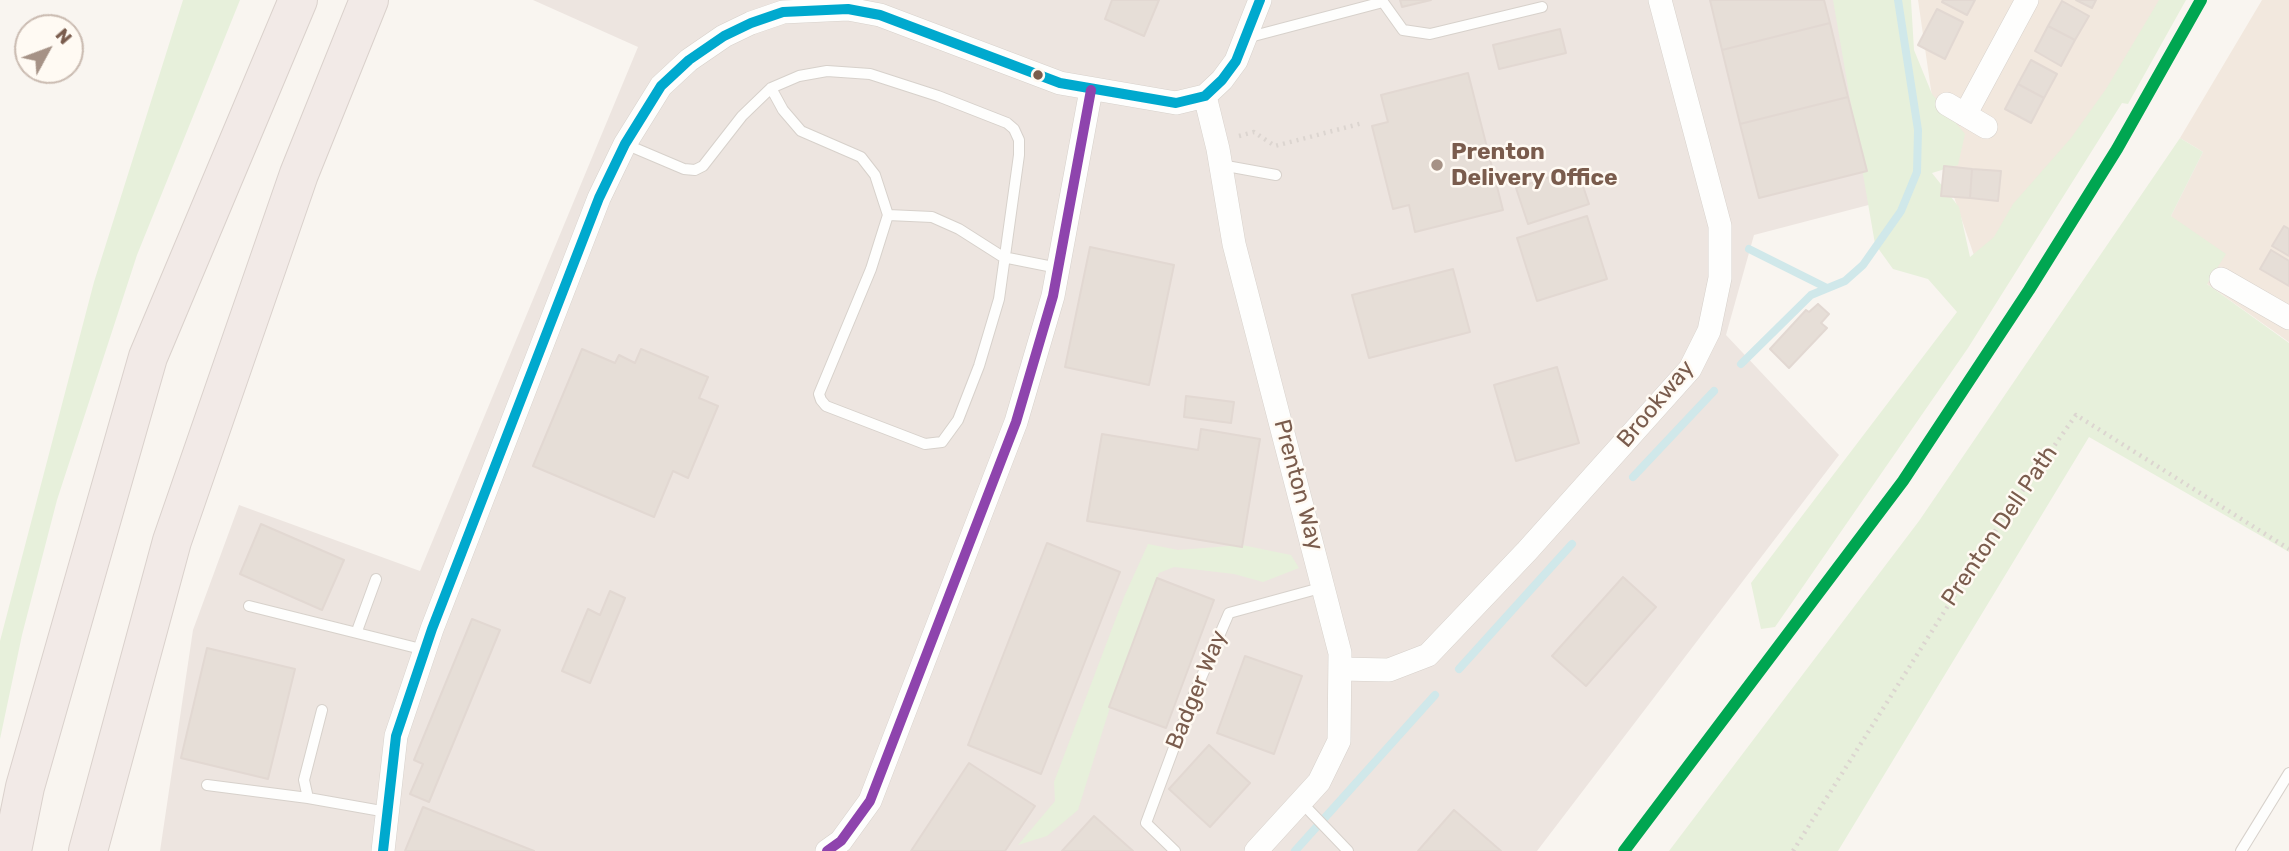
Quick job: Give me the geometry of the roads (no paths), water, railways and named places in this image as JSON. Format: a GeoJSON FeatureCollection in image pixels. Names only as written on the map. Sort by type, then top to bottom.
{"type":"FeatureCollection","features":[{"type":"Feature","properties":{"kind":"highway"},"geometry":{"type":"LineString","coordinates":[[12,851],[25,787],[148,357],[298,0]]}},
{"type":"Feature","properties":{"kind":"highway"},"geometry":{"type":"LineString","coordinates":[[88,851],[172,541],[299,174],[369,0]]}},
{"type":"Feature","properties":{"kind":"highway"},"geometry":{"type":"LineString","coordinates":[[299,174],[388,0]]}},
{"type":"Feature","properties":{"kind":"street"},"geometry":{"type":"LineString","coordinates":[[383,851],[396,736],[425,650],[599,198],[625,144],[661,86],[689,60],[724,36],[751,23],[803,6],[848,9],[880,15],[1060,83],[1176,103],[1205,96],[1222,80],[1246,38],[1260,0]]}},
{"type":"Feature","properties":{"kind":"street","name":"Brookway"},"geometry":{"type":"LineString","coordinates":[[1340,669],[1389,670],[1428,655],[1527,551],[1690,369],[1709,331],[1720,278],[1720,226],[1660,0]]}},
{"type":"Feature","properties":{"kind":"street"},"geometry":{"type":"LineString","coordinates":[[1986,127],[1956,109],[2028,0]]}},
{"type":"Feature","properties":{"kind":"street"},"geometry":{"type":"LineString","coordinates":[[827,851],[841,841],[870,801],[1016,422],[1053,296],[1091,90]]}},
{"type":"Feature","properties":{"kind":"street","name":"Prenton Way"},"geometry":{"type":"LineString","coordinates":[[1205,96],[1219,154],[1234,244],[1325,586],[1340,653],[1339,741],[1319,782],[1256,851]]}},
{"type":"Feature","properties":{"kind":"street"},"geometry":{"type":"LineString","coordinates":[[2221,279],[2289,318]]}},
{"type":"Feature","properties":{"kind":"lane"},"geometry":{"type":"LineString","coordinates":[[1246,38],[1383,2],[1403,30],[1430,34],[1542,8]]}},
{"type":"Feature","properties":{"kind":"lane"},"geometry":{"type":"LineString","coordinates":[[625,144],[684,169],[695,170],[702,166],[742,116],[771,88],[799,76],[827,71],[870,74],[1007,123],[1019,140],[1019,155],[999,299],[979,366],[958,420],[942,442],[925,444],[826,406],[819,394],[871,269],[888,215],[875,175],[861,157],[801,131],[783,110],[771,88]]}},
{"type":"Feature","properties":{"kind":"lane"},"geometry":{"type":"LineString","coordinates":[[1219,154],[1276,175]]}},
{"type":"Feature","properties":{"kind":"lane"},"geometry":{"type":"LineString","coordinates":[[888,215],[932,217],[959,229],[1003,257],[1058,268]]}},
{"type":"Feature","properties":{"kind":"lane"},"geometry":{"type":"LineString","coordinates":[[357,632],[376,579]]}},
{"type":"Feature","properties":{"kind":"lane","name":"Badger Way"},"geometry":{"type":"LineString","coordinates":[[1175,851],[1146,823],[1192,699],[1229,613],[1325,586]]}},
{"type":"Feature","properties":{"kind":"lane"},"geometry":{"type":"LineString","coordinates":[[249,606],[425,650]]}},
{"type":"Feature","properties":{"kind":"lane"},"geometry":{"type":"LineString","coordinates":[[308,798],[304,780],[322,710]]}},
{"type":"Feature","properties":{"kind":"lane"},"geometry":{"type":"LineString","coordinates":[[2241,851],[2289,773]]}},
{"type":"Feature","properties":{"kind":"lane"},"geometry":{"type":"LineString","coordinates":[[207,785],[308,798],[387,812]]}},
{"type":"Feature","properties":{"kind":"lane"},"geometry":{"type":"LineString","coordinates":[[1301,802],[1348,851]]}},
{"type":"Feature","properties":{"kind":"waterway"},"geometry":{"type":"LineString","coordinates":[[1741,364],[1811,295],[1845,281],[1863,265],[1901,211],[1917,172],[1918,130],[1898,0]]}},
{"type":"Feature","properties":{"kind":"waterway"},"geometry":{"type":"LineString","coordinates":[[1749,249],[1827,288]]}},
{"type":"Feature","properties":{"kind":"waterway"},"geometry":{"type":"LineString","coordinates":[[1633,477],[1714,391]]}},
{"type":"Feature","properties":{"kind":"waterway"},"geometry":{"type":"LineString","coordinates":[[1459,669],[1572,544]]}},
{"type":"Feature","properties":{"kind":"waterway"},"geometry":{"type":"LineString","coordinates":[[1295,851],[1435,695]]}},
{"type":"Feature","properties":{"kind":"place","name":"Prenton Delivery Office"},"geometry":{"type":"Point","coordinates":[1437,165]}}]}
